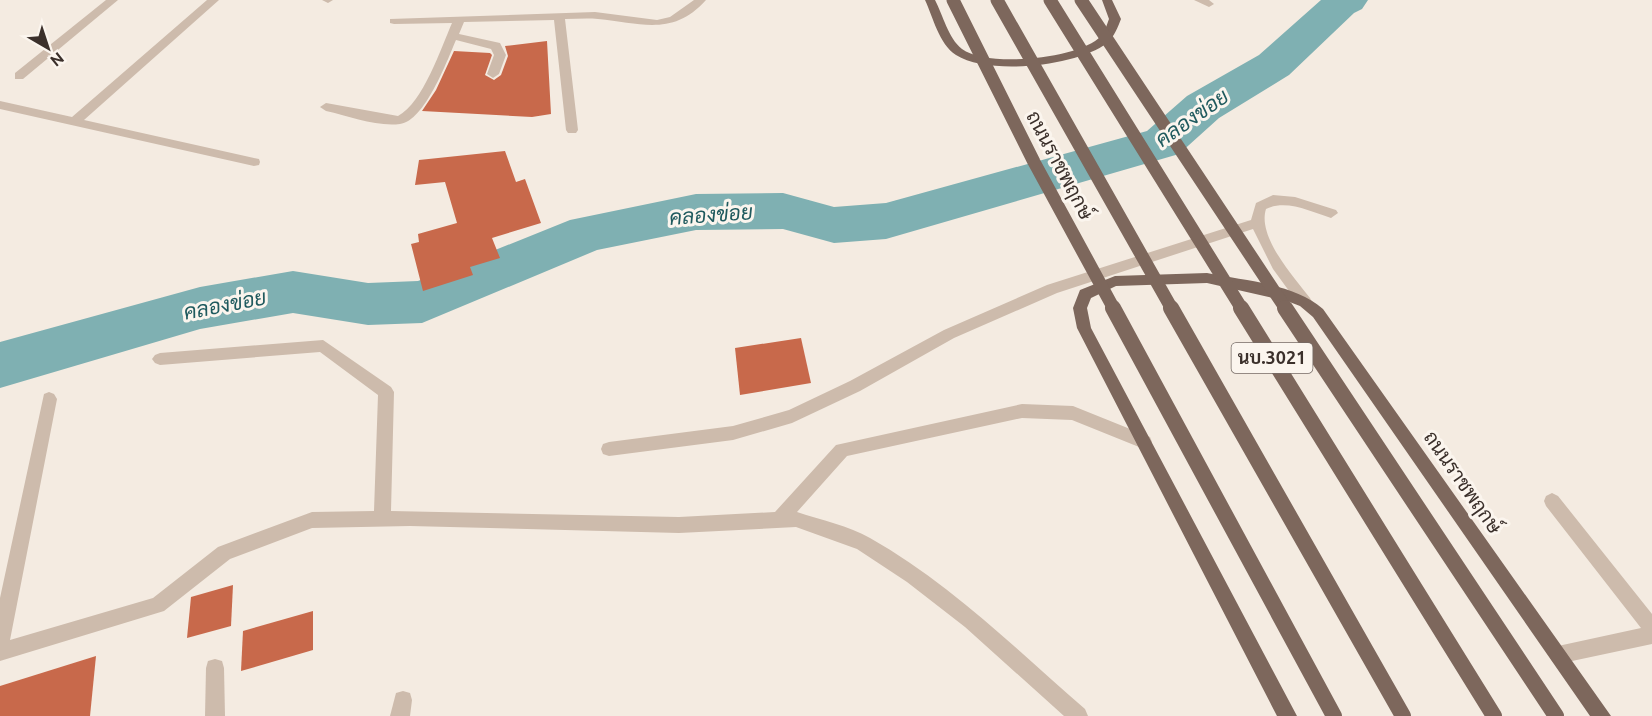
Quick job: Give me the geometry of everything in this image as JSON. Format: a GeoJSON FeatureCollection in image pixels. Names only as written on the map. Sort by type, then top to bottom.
{"type":"FeatureCollection","features":[{"type":"Feature","properties":{"kind":"main road"},"geometry":{"type":"LineString","coordinates":[[930,0],[950,42],[958,51],[987,62],[1004,63],[1053,58],[1087,50],[1096,45],[1105,39],[1116,19],[1107,0]]}},
{"type":"Feature","properties":{"kind":"main road","name":"ถนนราชพฤกษ์"},"geometry":{"type":"LineString","coordinates":[[953,0],[1039,173],[1334,716]]}},
{"type":"Feature","properties":{"kind":"main road","name":"ถนนราชพฤกษ์"},"geometry":{"type":"LineString","coordinates":[[997,0],[1403,716]]}},
{"type":"Feature","properties":{"kind":"main road","name":"นบ.3021"},"geometry":{"type":"LineString","coordinates":[[1050,0],[1494,716]]}},
{"type":"Feature","properties":{"kind":"main road","name":"นบ.3021"},"geometry":{"type":"LineString","coordinates":[[1081,0],[1556,716]]}},
{"type":"Feature","properties":{"kind":"main road","name":"ถนนราชพฤกษ์"},"geometry":{"type":"LineString","coordinates":[[1287,716],[1084,328],[1080,308],[1085,294],[1115,281],[1207,278],[1289,296],[1305,302],[1318,312],[1601,716]]}},
{"type":"Feature","properties":{"kind":"street"},"geometry":{"type":"LineString","coordinates":[[19,76],[113,0]]}},
{"type":"Feature","properties":{"kind":"street"},"geometry":{"type":"LineString","coordinates":[[74,122],[214,0]]}},
{"type":"Feature","properties":{"kind":"street"},"geometry":{"type":"LineString","coordinates":[[394,21],[595,15],[657,23],[667,22],[682,15],[701,0]]}},
{"type":"Feature","properties":{"kind":"street"},"geometry":{"type":"LineString","coordinates":[[559,15],[572,130]]}},
{"type":"Feature","properties":{"kind":"street"},"geometry":{"type":"LineString","coordinates":[[326,107],[392,119],[407,118],[427,90],[460,18]]}},
{"type":"Feature","properties":{"kind":"street"},"geometry":{"type":"LineString","coordinates":[[452,36],[496,46],[500,55],[493,74]]}},
{"type":"Feature","properties":{"kind":"street"},"geometry":{"type":"LineString","coordinates":[[0,105],[254,162]]}},
{"type":"Feature","properties":{"kind":"street"},"geometry":{"type":"LineString","coordinates":[[1305,302],[1264,245],[1256,224],[1258,213],[1264,203],[1275,200],[1331,213]]}},
{"type":"Feature","properties":{"kind":"street"},"geometry":{"type":"LineString","coordinates":[[609,449],[733,433],[792,416],[855,386],[949,334],[1052,288],[1256,224]]}},
{"type":"Feature","properties":{"kind":"street"},"geometry":{"type":"LineString","coordinates":[[160,360],[322,346],[386,393],[382,518]]}},
{"type":"Feature","properties":{"kind":"street"},"geometry":{"type":"LineString","coordinates":[[0,642],[49,399]]}},
{"type":"Feature","properties":{"kind":"street"},"geometry":{"type":"LineString","coordinates":[[779,520],[842,450],[1022,411],[1073,413],[1144,442]]}},
{"type":"Feature","properties":{"kind":"street"},"geometry":{"type":"LineString","coordinates":[[1552,501],[1652,628]]}},
{"type":"Feature","properties":{"kind":"street"},"geometry":{"type":"LineString","coordinates":[[0,652],[158,604],[224,553],[312,520],[382,518],[679,525],[796,519],[863,543],[913,576],[971,621],[1078,716]]}},
{"type":"Feature","properties":{"kind":"street"},"geometry":{"type":"LineString","coordinates":[[1558,655],[1652,635]]}},
{"type":"Feature","properties":{"kind":"street"},"geometry":{"type":"LineString","coordinates":[[215,668],[215,716]]}},
{"type":"Feature","properties":{"kind":"building"},"geometry":{"type":"Polygon","coordinates":[[[547,41],[551,114],[532,117],[422,111],[436,90],[454,51],[490,53],[492,55],[485,75],[494,80],[501,75],[508,56],[505,46],[547,41]]]}},
{"type":"Feature","properties":{"kind":"building"},"geometry":{"type":"Polygon","coordinates":[[[505,151],[516,182],[525,179],[541,223],[492,238],[500,258],[470,267],[473,275],[423,291],[411,244],[419,242],[418,234],[457,223],[445,182],[415,185],[419,160],[505,151]]]}},
{"type":"Feature","properties":{"kind":"building"},"geometry":{"type":"Polygon","coordinates":[[[801,338],[811,383],[740,395],[735,348],[801,338]]]}},
{"type":"Feature","properties":{"kind":"building"},"geometry":{"type":"Polygon","coordinates":[[[233,585],[231,626],[187,638],[191,597],[233,585]]]}},
{"type":"Feature","properties":{"kind":"building"},"geometry":{"type":"Polygon","coordinates":[[[313,611],[313,650],[241,671],[243,631],[313,611]]]}},
{"type":"Feature","properties":{"kind":"building"},"geometry":{"type":"Polygon","coordinates":[[[96,656],[90,716],[0,716],[0,686],[96,656]]]}},
{"type":"Feature","properties":{"kind":"waterway","name":"คลองข่อย"},"geometry":{"type":"LineString","coordinates":[[0,365],[200,308],[293,292],[368,304],[422,302],[588,233],[696,212],[783,211],[834,225],[886,221],[1163,143],[1203,107],[1274,65],[1340,4],[1348,0]]}}]}
